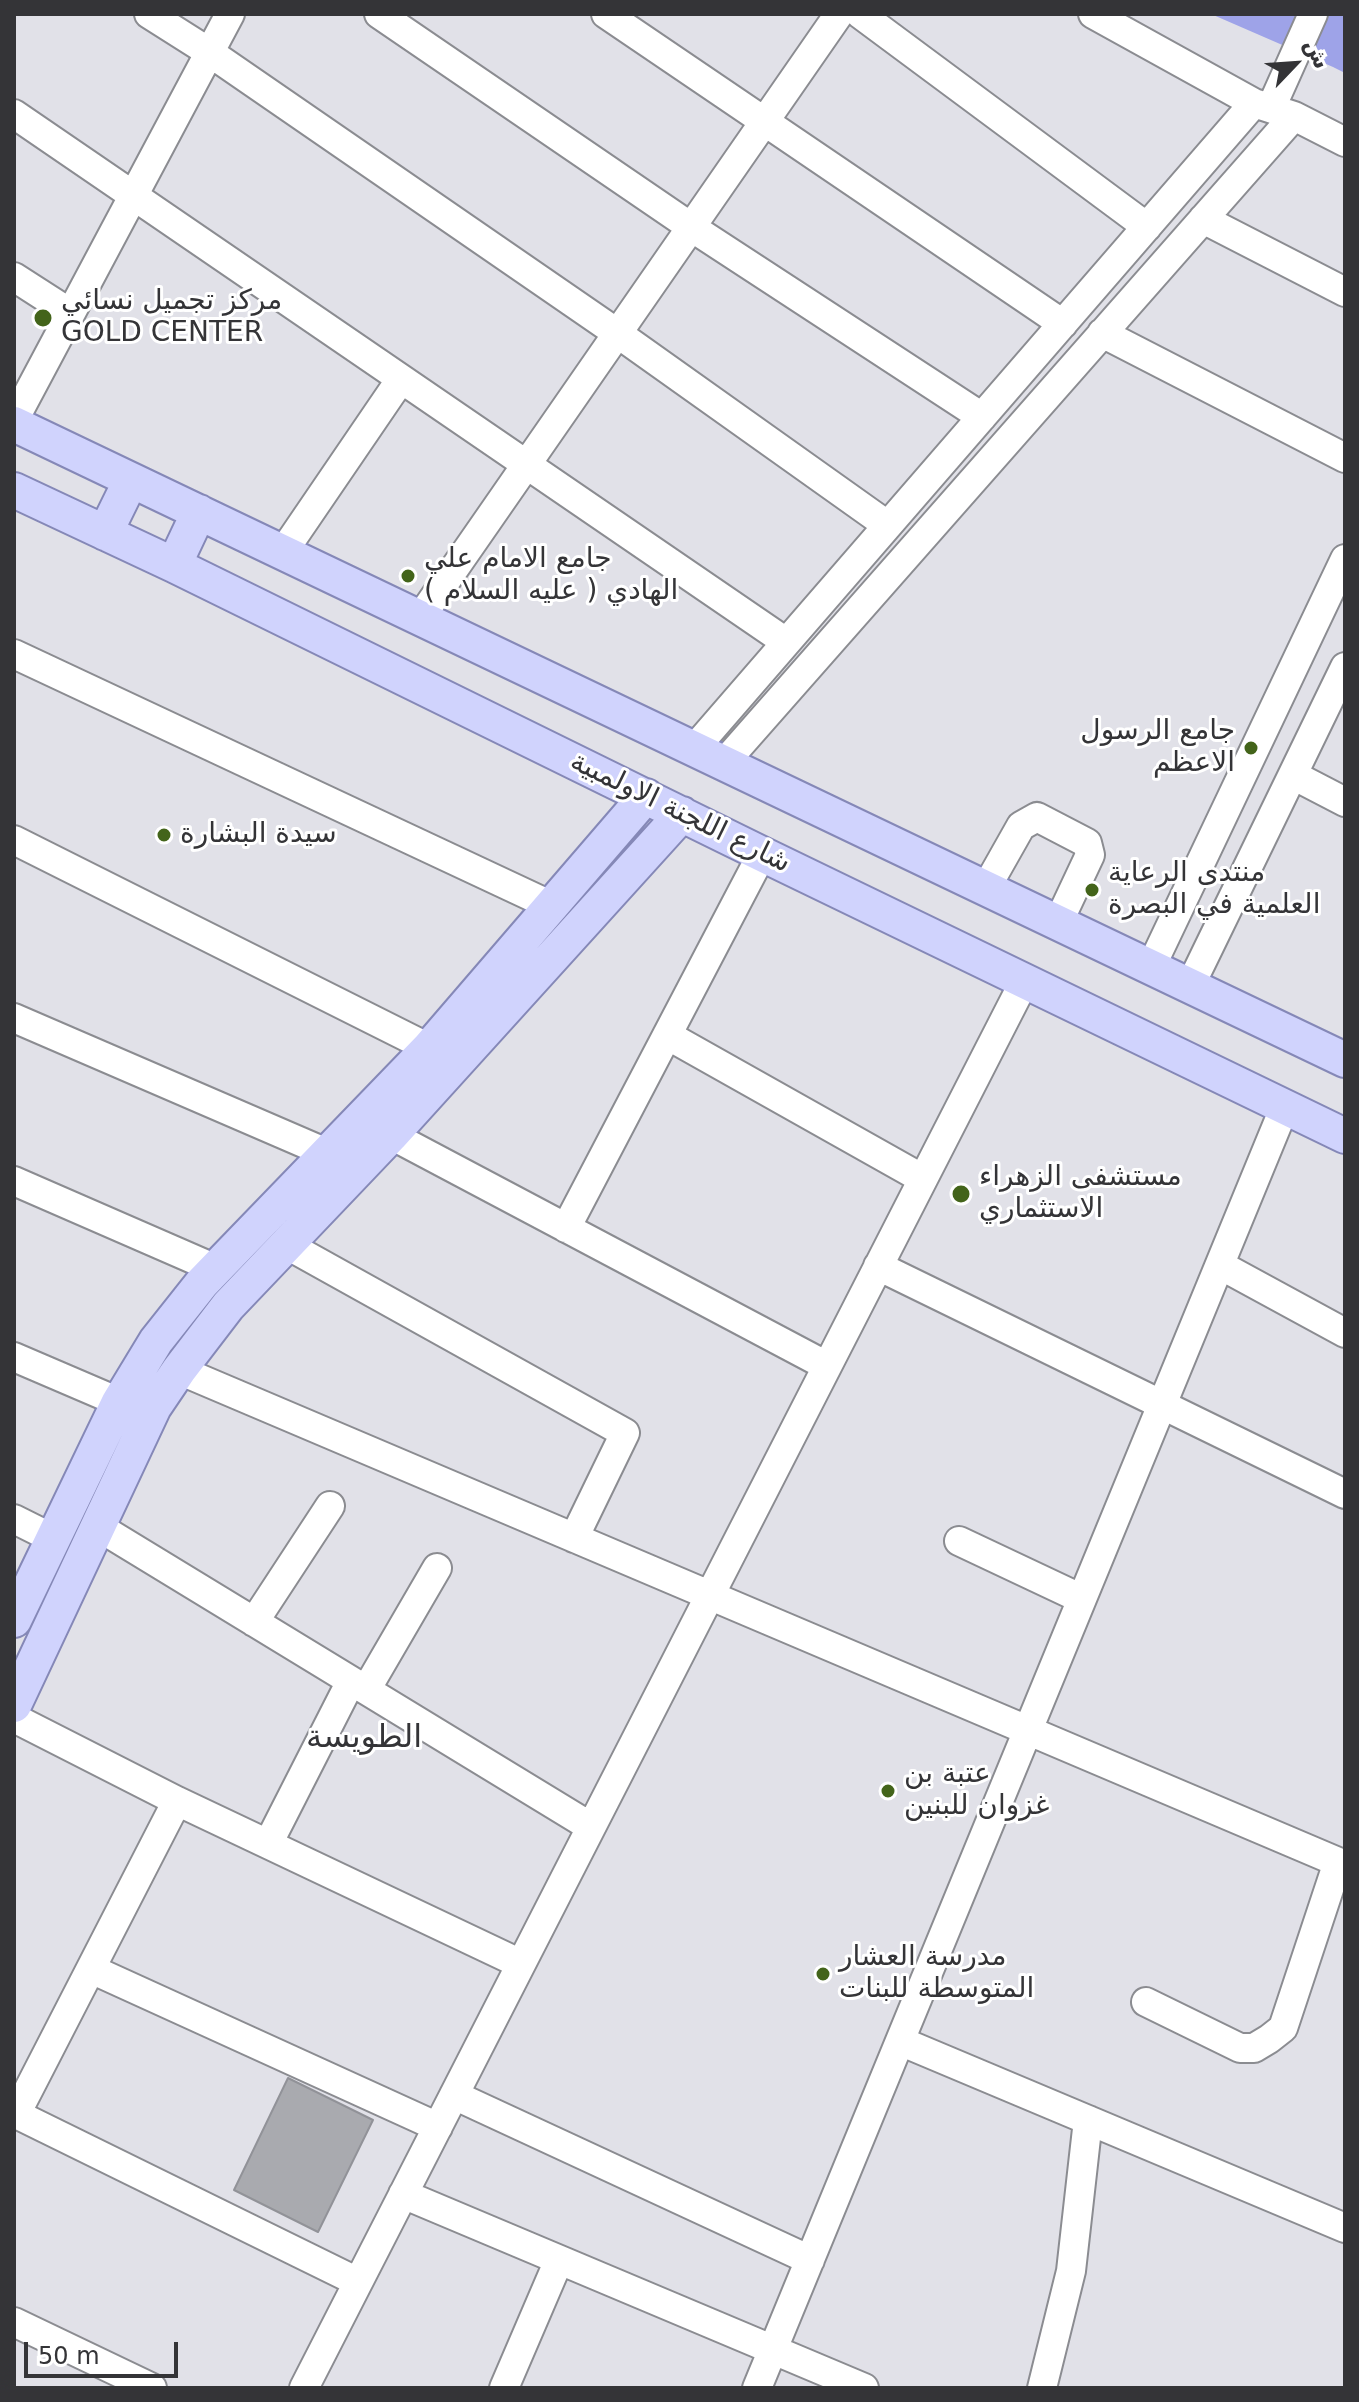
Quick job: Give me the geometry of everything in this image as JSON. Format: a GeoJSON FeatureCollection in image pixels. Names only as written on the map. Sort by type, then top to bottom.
{"type":"FeatureCollection","features":[{"type":"Feature","properties":{"kind":"main road"},"geometry":{"type":"LineString","coordinates":[[14,422],[1345,1060]]}},
{"type":"Feature","properties":{"kind":"main road"},"geometry":{"type":"LineString","coordinates":[[105,533],[131,480]]}},
{"type":"Feature","properties":{"kind":"main road","name":"شارع اللجنة الاولمبية"},"geometry":{"type":"LineString","coordinates":[[14,490],[1345,1136]]}},
{"type":"Feature","properties":{"kind":"main road"},"geometry":{"type":"LineString","coordinates":[[174,565],[199,512]]}},
{"type":"Feature","properties":{"kind":"main road"},"geometry":{"type":"LineString","coordinates":[[14,1620],[91,1455],[156,1341],[209,1276],[429,1048],[646,796]]}},
{"type":"Feature","properties":{"kind":"main road"},"geometry":{"type":"LineString","coordinates":[[14,1705],[154,1407],[179,1370],[228,1306],[289,1246],[682,814]]}},
{"type":"Feature","properties":{"kind":"main road"},"geometry":{"type":"LineString","coordinates":[[209,1276],[228,1306]]}},
{"type":"Feature","properties":{"kind":"street"},"geometry":{"type":"LineString","coordinates":[[149,14],[617,333],[880,534],[899,565]]}},
{"type":"Feature","properties":{"kind":"street"},"geometry":{"type":"LineString","coordinates":[[14,422],[230,14]]}},
{"type":"Feature","properties":{"kind":"street"},"geometry":{"type":"LineString","coordinates":[[379,14],[691,227],[982,417]]}},
{"type":"Feature","properties":{"kind":"street"},"geometry":{"type":"LineString","coordinates":[[420,618],[839,14]]}},
{"type":"Feature","properties":{"kind":"street"},"geometry":{"type":"LineString","coordinates":[[860,14],[1147,227]]}},
{"type":"Feature","properties":{"kind":"street"},"geometry":{"type":"LineString","coordinates":[[1093,14],[1273,109],[1345,142]]}},
{"type":"Feature","properties":{"kind":"street"},"geometry":{"type":"LineString","coordinates":[[724,763],[1203,219],[1273,109],[1282,81],[1313,14]]}},
{"type":"Feature","properties":{"kind":"street"},"geometry":{"type":"LineString","coordinates":[[608,15],[1063,324]]}},
{"type":"Feature","properties":{"kind":"street"},"geometry":{"type":"LineString","coordinates":[[694,749],[1147,227],[1273,109]]}},
{"type":"Feature","properties":{"kind":"street"},"geometry":{"type":"LineString","coordinates":[[14,114],[786,642]]}},
{"type":"Feature","properties":{"kind":"street"},"geometry":{"type":"LineString","coordinates":[[1203,219],[1345,292]]}},
{"type":"Feature","properties":{"kind":"street"},"geometry":{"type":"LineString","coordinates":[[14,277],[70,313]]}},
{"type":"Feature","properties":{"kind":"street"},"geometry":{"type":"LineString","coordinates":[[1102,333],[1345,458]]}},
{"type":"Feature","properties":{"kind":"street"},"geometry":{"type":"LineString","coordinates":[[283,552],[401,379]]}},
{"type":"Feature","properties":{"kind":"street"},"geometry":{"type":"LineString","coordinates":[[1151,967],[1345,559]]}},
{"type":"Feature","properties":{"kind":"street"},"geometry":{"type":"LineString","coordinates":[[14,654],[552,906]]}},
{"type":"Feature","properties":{"kind":"street"},"geometry":{"type":"LineString","coordinates":[[1190,986],[1345,667]]}},
{"type":"Feature","properties":{"kind":"street"},"geometry":{"type":"LineString","coordinates":[[1293,775],[1345,802]]}},
{"type":"Feature","properties":{"kind":"street"},"geometry":{"type":"LineString","coordinates":[[986,888],[1021,826],[1037,817],[1087,843],[1090,855],[1058,923]]}},
{"type":"Feature","properties":{"kind":"street"},"geometry":{"type":"LineString","coordinates":[[14,840],[429,1048]]}},
{"type":"Feature","properties":{"kind":"street"},"geometry":{"type":"LineString","coordinates":[[566,1228],[762,854]]}},
{"type":"Feature","properties":{"kind":"street"},"geometry":{"type":"LineString","coordinates":[[304,2388],[1025,980]]}},
{"type":"Feature","properties":{"kind":"street"},"geometry":{"type":"LineString","coordinates":[[14,1018],[329,1154]]}},
{"type":"Feature","properties":{"kind":"street"},"geometry":{"type":"LineString","coordinates":[[667,1035],[923,1179]]}},
{"type":"Feature","properties":{"kind":"street"},"geometry":{"type":"LineString","coordinates":[[757,2388],[1285,1106]]}},
{"type":"Feature","properties":{"kind":"street"},"geometry":{"type":"LineString","coordinates":[[391,1135],[827,1366]]}},
{"type":"Feature","properties":{"kind":"street"},"geometry":{"type":"LineString","coordinates":[[14,1181],[209,1276]]}},
{"type":"Feature","properties":{"kind":"street"},"geometry":{"type":"LineString","coordinates":[[289,1246],[625,1433],[574,1538]]}},
{"type":"Feature","properties":{"kind":"street"},"geometry":{"type":"LineString","coordinates":[[1220,1265],[1345,1333]]}},
{"type":"Feature","properties":{"kind":"street"},"geometry":{"type":"LineString","coordinates":[[878,1266],[1345,1494]]}},
{"type":"Feature","properties":{"kind":"street"},"geometry":{"type":"LineString","coordinates":[[14,1357],[119,1402]]}},
{"type":"Feature","properties":{"kind":"street"},"geometry":{"type":"LineString","coordinates":[[179,1370],[1341,1864],[1283,2028],[1269,2039],[1254,2048],[1240,2048],[1146,2002]]}},
{"type":"Feature","properties":{"kind":"street"},"geometry":{"type":"LineString","coordinates":[[254,1622],[330,1506]]}},
{"type":"Feature","properties":{"kind":"street"},"geometry":{"type":"LineString","coordinates":[[14,1519],[54,1539]]}},
{"type":"Feature","properties":{"kind":"street"},"geometry":{"type":"LineString","coordinates":[[97,1526],[591,1827]]}},
{"type":"Feature","properties":{"kind":"street"},"geometry":{"type":"LineString","coordinates":[[959,1541],[1082,1599]]}},
{"type":"Feature","properties":{"kind":"street"},"geometry":{"type":"LineString","coordinates":[[268,1844],[359,1686],[437,1568]]}},
{"type":"Feature","properties":{"kind":"street"},"geometry":{"type":"LineString","coordinates":[[14,1718],[177,1801],[521,1964]]}},
{"type":"Feature","properties":{"kind":"street"},"geometry":{"type":"LineString","coordinates":[[177,1801],[15,2114],[358,2282]]}},
{"type":"Feature","properties":{"kind":"street"},"geometry":{"type":"LineString","coordinates":[[91,1969],[438,2127]]}},
{"type":"Feature","properties":{"kind":"street"},"geometry":{"type":"LineString","coordinates":[[900,2041],[1345,2228]]}},
{"type":"Feature","properties":{"kind":"street"},"geometry":{"type":"LineString","coordinates":[[454,2095],[810,2260]]}},
{"type":"Feature","properties":{"kind":"street"},"geometry":{"type":"LineString","coordinates":[[1042,2388],[1071,2271],[1088,2120]]}},
{"type":"Feature","properties":{"kind":"street"},"geometry":{"type":"LineString","coordinates":[[403,2194],[864,2388]]}},
{"type":"Feature","properties":{"kind":"street"},"geometry":{"type":"LineString","coordinates":[[504,2388],[559,2260]]}},
{"type":"Feature","properties":{"kind":"street"},"geometry":{"type":"LineString","coordinates":[[14,2322],[152,2388]]}},
{"type":"Feature","properties":{"kind":"water"},"geometry":{"type":"Polygon","coordinates":[[[1211,14],[1345,14],[1345,73],[1333,67],[1211,14]]]}},
{"type":"Feature","properties":{"kind":"building"},"geometry":{"type":"Polygon","coordinates":[[[288,2078],[373,2120],[318,2232],[234,2190],[288,2078]]]}},
{"type":"Feature","properties":{"kind":"place","name":"مركز تجميل نسائي GOLD CENTER"},"geometry":{"type":"Point","coordinates":[43,318]}},
{"type":"Feature","properties":{"kind":"place","name":"جامع الامام علي الهادي ( عليه السلام )"},"geometry":{"type":"Point","coordinates":[408,576]}},
{"type":"Feature","properties":{"kind":"place","name":"جامع الرسول الاعظم"},"geometry":{"type":"Point","coordinates":[1251,748]}},
{"type":"Feature","properties":{"kind":"place","name":"سيدة البشارة"},"geometry":{"type":"Point","coordinates":[164,835]}},
{"type":"Feature","properties":{"kind":"place","name":"منتدى الرعاية العلمية في البصرة"},"geometry":{"type":"Point","coordinates":[1092,890]}},
{"type":"Feature","properties":{"kind":"place","name":"مستشفى الزهراء الاستثماري"},"geometry":{"type":"Point","coordinates":[961,1194]}},
{"type":"Feature","properties":{"kind":"place","name":"عتبة بن غزوان للبنين"},"geometry":{"type":"Point","coordinates":[888,1791]}},
{"type":"Feature","properties":{"kind":"place","name":"مدرسة العشار المتوسطة للبنات"},"geometry":{"type":"Point","coordinates":[823,1974]}},
{"type":"Feature","properties":{"kind":"district","name":"الطويسة"},"geometry":{"type":"Point","coordinates":[364,1739]}}]}
